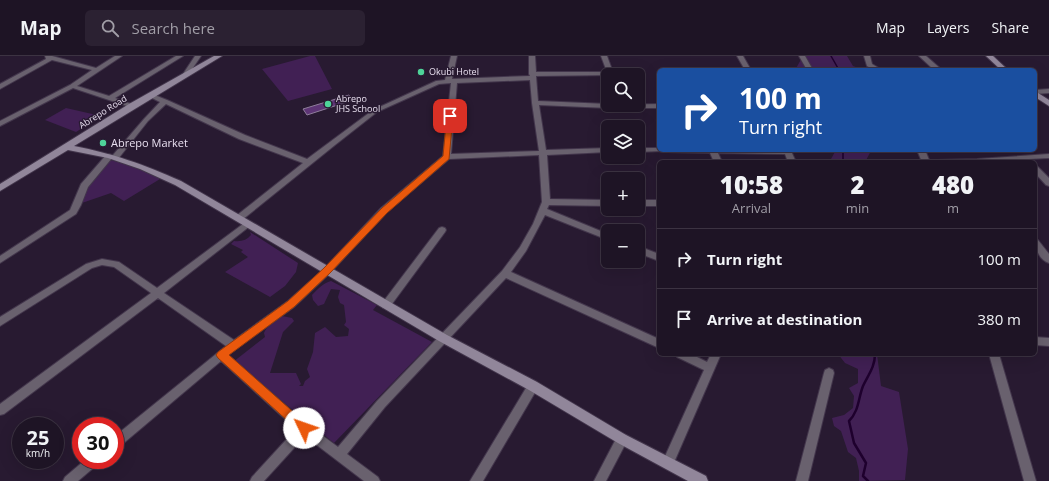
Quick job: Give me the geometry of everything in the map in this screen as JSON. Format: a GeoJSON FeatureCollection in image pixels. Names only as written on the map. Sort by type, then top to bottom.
{"type":"FeatureCollection","features":[{"type":"Feature","properties":{"kind":"street"},"geometry":{"type":"LineString","coordinates":[[45,56],[98,70]]}},
{"type":"Feature","properties":{"kind":"street"},"geometry":{"type":"LineString","coordinates":[[0,124],[72,86],[119,56]]}},
{"type":"Feature","properties":{"kind":"street"},"geometry":{"type":"LineString","coordinates":[[110,98],[180,56]]}},
{"type":"Feature","properties":{"kind":"street"},"geometry":{"type":"LineString","coordinates":[[186,74],[196,56]]}},
{"type":"Feature","properties":{"kind":"street","name":"Abrepo Road"},"geometry":{"type":"LineString","coordinates":[[0,188],[150,95],[219,56]]}},
{"type":"Feature","properties":{"kind":"street"},"geometry":{"type":"LineString","coordinates":[[447,157],[451,81],[454,56]]}},
{"type":"Feature","properties":{"kind":"street"},"geometry":{"type":"LineString","coordinates":[[338,454],[381,404],[505,273],[523,249],[542,211],[546,202],[542,152],[535,103],[532,56]]}},
{"type":"Feature","properties":{"kind":"street"},"geometry":{"type":"LineString","coordinates":[[604,56],[608,68]]}},
{"type":"Feature","properties":{"kind":"street"},"geometry":{"type":"LineString","coordinates":[[740,56],[747,68]]}},
{"type":"Feature","properties":{"kind":"street"},"geometry":{"type":"LineString","coordinates":[[802,56],[809,68]]}},
{"type":"Feature","properties":{"kind":"street"},"geometry":{"type":"LineString","coordinates":[[867,56],[869,64],[876,68]]}},
{"type":"Feature","properties":{"kind":"street"},"geometry":{"type":"LineString","coordinates":[[922,56],[937,68]]}},
{"type":"Feature","properties":{"kind":"street"},"geometry":{"type":"LineString","coordinates":[[989,56],[1003,68]]}},
{"type":"Feature","properties":{"kind":"street"},"geometry":{"type":"LineString","coordinates":[[0,87],[52,58]]}},
{"type":"Feature","properties":{"kind":"street"},"geometry":{"type":"LineString","coordinates":[[0,410],[158,292],[243,221],[308,162],[375,111],[431,85],[451,81],[533,76],[601,75]]}},
{"type":"Feature","properties":{"kind":"street"},"geometry":{"type":"LineString","coordinates":[[72,86],[132,106]]}},
{"type":"Feature","properties":{"kind":"street"},"geometry":{"type":"LineString","coordinates":[[1037,93],[1049,91]]}},
{"type":"Feature","properties":{"kind":"street"},"geometry":{"type":"LineString","coordinates":[[150,95],[244,138],[308,162]]}},
{"type":"Feature","properties":{"kind":"street"},"geometry":{"type":"LineString","coordinates":[[1037,95],[1049,104]]}},
{"type":"Feature","properties":{"kind":"street"},"geometry":{"type":"LineString","coordinates":[[0,260],[73,212],[84,186],[165,101]]}},
{"type":"Feature","properties":{"kind":"street"},"geometry":{"type":"LineString","coordinates":[[535,103],[601,105]]}},
{"type":"Feature","properties":{"kind":"street"},"geometry":{"type":"LineString","coordinates":[[645,106],[657,106]]}},
{"type":"Feature","properties":{"kind":"street"},"geometry":{"type":"LineString","coordinates":[[67,147],[112,157],[152,169],[443,338],[533,386],[622,439],[701,481]]}},
{"type":"Feature","properties":{"kind":"street"},"geometry":{"type":"LineString","coordinates":[[124,436],[221,355],[291,304],[327,271],[384,210],[447,157],[601,150]]}},
{"type":"Feature","properties":{"kind":"street"},"geometry":{"type":"LineString","coordinates":[[645,150],[657,150]]}},
{"type":"Feature","properties":{"kind":"street"},"geometry":{"type":"LineString","coordinates":[[1029,152],[1034,157]]}},
{"type":"Feature","properties":{"kind":"street"},"geometry":{"type":"LineString","coordinates":[[1026,160],[1034,157],[1049,156]]}},
{"type":"Feature","properties":{"kind":"street"},"geometry":{"type":"LineString","coordinates":[[1037,171],[1049,183]]}},
{"type":"Feature","properties":{"kind":"street"},"geometry":{"type":"LineString","coordinates":[[546,202],[601,203]]}},
{"type":"Feature","properties":{"kind":"street"},"geometry":{"type":"LineString","coordinates":[[645,203],[657,203]]}},
{"type":"Feature","properties":{"kind":"street"},"geometry":{"type":"LineString","coordinates":[[542,211],[601,234]]}},
{"type":"Feature","properties":{"kind":"street"},"geometry":{"type":"LineString","coordinates":[[386,305],[442,230]]}},
{"type":"Feature","properties":{"kind":"street"},"geometry":{"type":"LineString","coordinates":[[1037,245],[1049,260]]}},
{"type":"Feature","properties":{"kind":"street"},"geometry":{"type":"LineString","coordinates":[[645,252],[657,257]]}},
{"type":"Feature","properties":{"kind":"street"},"geometry":{"type":"LineString","coordinates":[[0,322],[89,266],[102,262],[116,264],[234,345]]}},
{"type":"Feature","properties":{"kind":"street"},"geometry":{"type":"LineString","coordinates":[[505,273],[657,343]]}},
{"type":"Feature","properties":{"kind":"street"},"geometry":{"type":"LineString","coordinates":[[1037,341],[1049,342]]}},
{"type":"Feature","properties":{"kind":"street"},"geometry":{"type":"LineString","coordinates":[[221,355],[304,428],[374,481]]}},
{"type":"Feature","properties":{"kind":"street"},"geometry":{"type":"LineString","coordinates":[[685,356],[710,368]]}},
{"type":"Feature","properties":{"kind":"street"},"geometry":{"type":"LineString","coordinates":[[668,463],[715,356]]}},
{"type":"Feature","properties":{"kind":"street"},"geometry":{"type":"LineString","coordinates":[[995,356],[1030,481]]}},
{"type":"Feature","properties":{"kind":"street"},"geometry":{"type":"LineString","coordinates":[[802,481],[829,373]]}},
{"type":"Feature","properties":{"kind":"street"},"geometry":{"type":"LineString","coordinates":[[476,481],[533,386]]}},
{"type":"Feature","properties":{"kind":"street"},"geometry":{"type":"LineString","coordinates":[[256,481],[304,428]]}},
{"type":"Feature","properties":{"kind":"street"},"geometry":{"type":"LineString","coordinates":[[600,481],[622,439]]}},
{"type":"Feature","properties":{"kind":"street"},"geometry":{"type":"LineString","coordinates":[[69,481],[83,469]]}},
{"type":"Feature","properties":{"kind":"shaded area"},"geometry":{"type":"Polygon","coordinates":[[[315,56],[332,89],[288,101],[262,69],[315,56]]]}},
{"type":"Feature","properties":{"kind":"shaded area"},"geometry":{"type":"Polygon","coordinates":[[[803,56],[847,56],[853,66],[858,68],[796,68],[803,56]]]}},
{"type":"Feature","properties":{"kind":"shaded area"},"geometry":{"type":"Polygon","coordinates":[[[66,108],[101,116],[76,132],[45,120],[66,108]]]}},
{"type":"Feature","properties":{"kind":"shaded area"},"geometry":{"type":"Polygon","coordinates":[[[835,152],[870,152],[866,160],[829,160],[835,152]]]}},
{"type":"Feature","properties":{"kind":"shaded area"},"geometry":{"type":"Polygon","coordinates":[[[110,160],[143,169],[160,179],[124,201],[111,193],[79,204],[84,189],[110,160]]]}},
{"type":"Feature","properties":{"kind":"shaded area"},"geometry":{"type":"Polygon","coordinates":[[[250,232],[298,263],[296,272],[285,286],[270,297],[225,272],[248,257],[241,252],[243,250],[231,244],[234,241],[241,241],[248,238],[251,235],[250,232]]]}},
{"type":"Feature","properties":{"kind":"shaded area"},"geometry":{"type":"Polygon","coordinates":[[[331,281],[377,305],[373,310],[432,342],[334,443],[233,362],[265,337],[265,330],[274,321],[282,316],[292,318],[294,321],[283,332],[270,373],[296,373],[301,384],[299,386],[303,386],[305,381],[310,377],[307,369],[313,352],[315,333],[325,327],[336,337],[348,336],[349,329],[344,325],[346,322],[344,305],[340,303],[338,297],[340,290],[331,289],[324,304],[318,306],[313,300],[312,295],[323,285],[331,281]]]}},
{"type":"Feature","properties":{"kind":"shaded area"},"geometry":{"type":"Polygon","coordinates":[[[840,356],[877,356],[881,386],[899,392],[908,449],[905,480],[859,481],[859,471],[856,458],[848,452],[841,431],[834,426],[832,418],[844,415],[853,408],[854,396],[849,388],[858,383],[858,369],[845,363],[840,356]]]}},
{"type":"Feature","properties":{"kind":"building","name":"Abrepo JHS School"},"geometry":{"type":"Polygon","coordinates":[[[349,95],[353,100],[307,115],[303,109],[349,95]]]}},
{"type":"Feature","properties":{"kind":"waterway"},"geometry":{"type":"LineString","coordinates":[[831,56],[838,68]]}},
{"type":"Feature","properties":{"kind":"waterway"},"geometry":{"type":"LineString","coordinates":[[843,152],[843,160]]}},
{"type":"Feature","properties":{"kind":"waterway"},"geometry":{"type":"LineString","coordinates":[[868,481],[863,476],[866,463],[854,443],[849,421],[857,409],[863,386],[873,367],[875,356]]}},
{"type":"Feature","properties":{"kind":"place","name":"Okubi Hotel"},"geometry":{"type":"Point","coordinates":[421,72]}},
{"type":"Feature","properties":{"kind":"place","name":"Abrepo JHS School"},"geometry":{"type":"Point","coordinates":[328,104]}},
{"type":"Feature","properties":{"kind":"place","name":"Abrepo Market"},"geometry":{"type":"Point","coordinates":[103,143]}},
{"type":"Feature","properties":{"kind":"route"},"geometry":{"type":"LineString","coordinates":[[304,428],[221,355],[291,304],[327,271],[384,210],[447,157],[450,116]]}}]}
